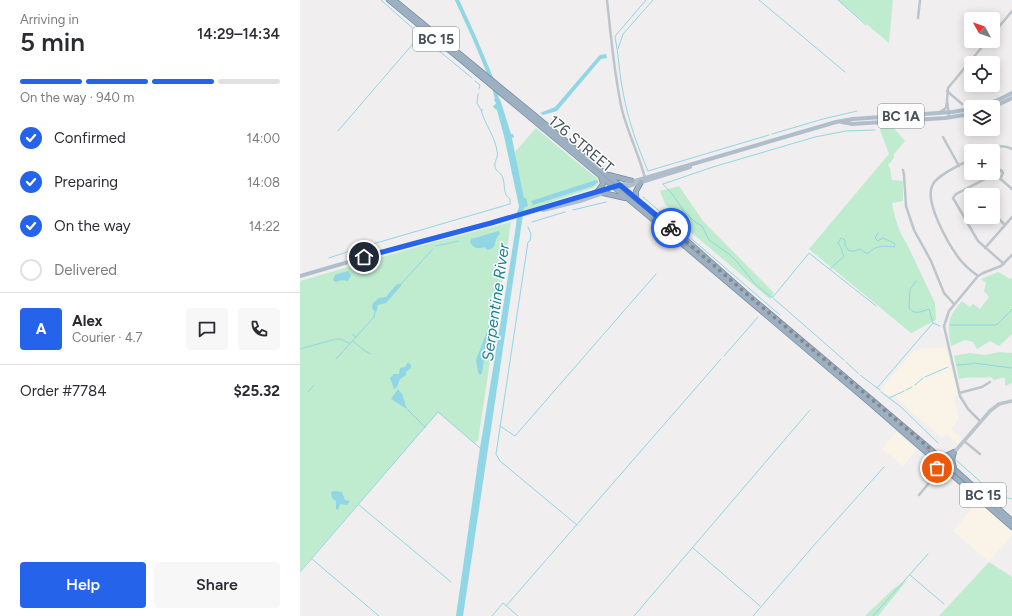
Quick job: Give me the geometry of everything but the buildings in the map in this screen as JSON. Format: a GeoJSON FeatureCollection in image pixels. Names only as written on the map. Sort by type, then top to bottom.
{"type":"FeatureCollection","features":[{"type":"Feature","properties":{"kind":"highway","name":"176 STREET"},"geometry":{"type":"LineString","coordinates":[[389,0],[953,471],[1012,527]]}},
{"type":"Feature","properties":{"kind":"highway","name":"176 STREET"},"geometry":{"type":"LineString","coordinates":[[394,0],[636,198]]}},
{"type":"Feature","properties":{"kind":"highway"},"geometry":{"type":"LineString","coordinates":[[607,174],[632,181]]}},
{"type":"Feature","properties":{"kind":"highway"},"geometry":{"type":"LineString","coordinates":[[597,192],[603,184],[601,176]]}},
{"type":"Feature","properties":{"kind":"highway"},"geometry":{"type":"LineString","coordinates":[[636,198],[636,191],[643,180]]}},
{"type":"Feature","properties":{"kind":"highway"},"geometry":{"type":"LineString","coordinates":[[603,193],[628,199]]}},
{"type":"Feature","properties":{"kind":"highway","name":"BC 15"},"geometry":{"type":"LineString","coordinates":[[636,198],[935,456]]}},
{"type":"Feature","properties":{"kind":"highway"},"geometry":{"type":"LineString","coordinates":[[936,474],[937,466],[935,456],[946,456],[954,452]]}},
{"type":"Feature","properties":{"kind":"highway"},"geometry":{"type":"LineString","coordinates":[[936,474],[943,471],[953,471],[952,460],[954,452]]}},
{"type":"Feature","properties":{"kind":"highway","name":"BC 15"},"geometry":{"type":"LineString","coordinates":[[953,471],[1012,521]]}},
{"type":"Feature","properties":{"kind":"main road"},"geometry":{"type":"LineString","coordinates":[[998,100],[1012,93]]}},
{"type":"Feature","properties":{"kind":"main road"},"geometry":{"type":"LineString","coordinates":[[1000,104],[1012,98]]}},
{"type":"Feature","properties":{"kind":"main road","name":"BC 1A"},"geometry":{"type":"LineString","coordinates":[[615,188],[836,122],[853,119],[938,113],[949,115],[964,111]]}},
{"type":"Feature","properties":{"kind":"main road","name":"BC 1A"},"geometry":{"type":"LineString","coordinates":[[836,122],[852,124],[964,114]]}},
{"type":"Feature","properties":{"kind":"main road"},"geometry":{"type":"LineString","coordinates":[[622,186],[680,169]]}},
{"type":"Feature","properties":{"kind":"main road","name":"BC 1A"},"geometry":{"type":"LineString","coordinates":[[622,186],[632,181],[643,180]]}},
{"type":"Feature","properties":{"kind":"main road"},"geometry":{"type":"LineString","coordinates":[[300,276],[410,244],[615,188]]}},
{"type":"Feature","properties":{"kind":"main road"},"geometry":{"type":"LineString","coordinates":[[525,213],[551,209],[615,188]]}},
{"type":"Feature","properties":{"kind":"street"},"geometry":{"type":"LineString","coordinates":[[607,0],[616,76],[622,109],[643,180]]}},
{"type":"Feature","properties":{"kind":"street"},"geometry":{"type":"LineString","coordinates":[[918,18],[920,0]]}},
{"type":"Feature","properties":{"kind":"street"},"geometry":{"type":"LineString","coordinates":[[1000,26],[1012,11]]}},
{"type":"Feature","properties":{"kind":"street"},"geometry":{"type":"LineString","coordinates":[[938,113],[946,108],[947,91],[950,84],[981,48]]}},
{"type":"Feature","properties":{"kind":"street"},"geometry":{"type":"LineString","coordinates":[[947,91],[962,104]]}},
{"type":"Feature","properties":{"kind":"street"},"geometry":{"type":"LineString","coordinates":[[947,100],[949,115]]}},
{"type":"Feature","properties":{"kind":"street"},"geometry":{"type":"LineString","coordinates":[[943,138],[959,166]]}},
{"type":"Feature","properties":{"kind":"street"},"geometry":{"type":"LineString","coordinates":[[1000,146],[1012,149]]}},
{"type":"Feature","properties":{"kind":"street"},"geometry":{"type":"LineString","coordinates":[[964,163],[936,179],[932,185],[930,193],[931,202],[939,222],[958,257],[978,276]]}},
{"type":"Feature","properties":{"kind":"street"},"geometry":{"type":"LineString","coordinates":[[903,170],[906,206],[914,230],[931,261],[944,294],[954,304]]}},
{"type":"Feature","properties":{"kind":"street"},"geometry":{"type":"LineString","coordinates":[[1000,170],[1004,173],[1000,179],[1012,189]]}},
{"type":"Feature","properties":{"kind":"street"},"geometry":{"type":"LineString","coordinates":[[984,180],[953,197],[978,241],[984,248],[1004,264]]}},
{"type":"Feature","properties":{"kind":"street"},"geometry":{"type":"LineString","coordinates":[[984,248],[1012,217]]}},
{"type":"Feature","properties":{"kind":"street"},"geometry":{"type":"LineString","coordinates":[[1000,220],[1005,225]]}},
{"type":"Feature","properties":{"kind":"street"},"geometry":{"type":"LineString","coordinates":[[980,421],[968,409],[959,393],[944,329],[946,318],[950,309],[978,276],[1004,264],[1012,255]]}},
{"type":"Feature","properties":{"kind":"street"},"geometry":{"type":"LineString","coordinates":[[959,393],[982,387],[990,382]]}},
{"type":"Feature","properties":{"kind":"street"},"geometry":{"type":"LineString","coordinates":[[919,495],[980,421],[994,408],[1003,403],[1012,401]]}},
{"type":"Feature","properties":{"kind":"street"},"geometry":{"type":"LineString","coordinates":[[963,441],[980,454]]}},
{"type":"Feature","properties":{"kind":"shaded area"},"geometry":{"type":"Polygon","coordinates":[[[946,346],[958,395],[954,397],[959,419],[951,429],[962,439],[958,444],[946,434],[942,438],[899,401],[896,396],[890,397],[881,389],[914,350],[916,351],[922,348],[941,348],[946,346]]]}},
{"type":"Feature","properties":{"kind":"shaded area"},"geometry":{"type":"Polygon","coordinates":[[[896,432],[917,449],[903,466],[882,449],[896,432]]]}},
{"type":"Feature","properties":{"kind":"shaded area"},"geometry":{"type":"Polygon","coordinates":[[[978,501],[1012,530],[1012,535],[989,562],[953,531],[978,501]]]}},
{"type":"Feature","properties":{"kind":"green space"},"geometry":{"type":"Polygon","coordinates":[[[838,0],[893,0],[889,43],[838,0]]]}},
{"type":"Feature","properties":{"kind":"green space"},"geometry":{"type":"Polygon","coordinates":[[[892,126],[905,141],[894,154],[894,158],[888,165],[892,180],[903,181],[903,201],[892,203],[899,230],[935,303],[936,320],[911,333],[809,249],[889,154],[879,127],[892,126]]]}},
{"type":"Feature","properties":{"kind":"green space"},"geometry":{"type":"Polygon","coordinates":[[[536,128],[599,181],[593,188],[524,211],[524,208],[528,206],[524,199],[515,152],[536,128]]]}},
{"type":"Feature","properties":{"kind":"green space"},"geometry":{"type":"Polygon","coordinates":[[[679,186],[703,221],[774,293],[770,299],[679,222],[679,218],[665,204],[660,191],[679,186]]]}},
{"type":"Feature","properties":{"kind":"green space"},"geometry":{"type":"Polygon","coordinates":[[[511,222],[478,441],[476,441],[476,444],[438,412],[300,571],[300,281],[427,244],[511,222]]]}},
{"type":"Feature","properties":{"kind":"green space"},"geometry":{"type":"Polygon","coordinates":[[[998,272],[1010,279],[1012,278],[1012,334],[999,346],[990,341],[977,349],[973,342],[965,340],[951,346],[949,322],[953,312],[962,301],[970,307],[973,304],[980,309],[989,297],[984,291],[986,283],[981,279],[998,272]]]}},
{"type":"Feature","properties":{"kind":"green space"},"geometry":{"type":"Polygon","coordinates":[[[999,352],[1012,353],[1012,383],[1005,386],[1005,378],[994,380],[991,377],[959,379],[954,356],[969,353],[985,355],[999,352]]]}},
{"type":"Feature","properties":{"kind":"green space"},"geometry":{"type":"Polygon","coordinates":[[[989,562],[1012,577],[1012,616],[939,616],[989,562]]]}},
{"type":"Feature","properties":{"kind":"green space"},"geometry":{"type":"Polygon","coordinates":[[[908,579],[878,616],[865,616],[893,589],[908,579]]]}},
{"type":"Feature","properties":{"kind":"water"},"geometry":{"type":"Polygon","coordinates":[[[606,54],[607,58],[601,59],[557,111],[543,115],[540,113],[555,107],[598,57],[606,54]]]}},
{"type":"Feature","properties":{"kind":"water"},"geometry":{"type":"Polygon","coordinates":[[[494,99],[500,99],[511,134],[513,134],[514,137],[512,138],[524,198],[526,198],[528,206],[524,208],[463,616],[456,616],[480,448],[519,206],[504,136],[497,110],[493,106],[496,104],[494,99]]]}},
{"type":"Feature","properties":{"kind":"water"},"geometry":{"type":"Polygon","coordinates":[[[596,180],[598,182],[593,186],[533,205],[531,201],[596,180]]]}},
{"type":"Feature","properties":{"kind":"water"},"geometry":{"type":"Polygon","coordinates":[[[499,231],[500,234],[491,249],[488,250],[484,247],[476,248],[470,242],[471,239],[499,231]]]}},
{"type":"Feature","properties":{"kind":"water"},"geometry":{"type":"Polygon","coordinates":[[[348,271],[351,275],[348,281],[342,280],[336,282],[333,280],[335,275],[348,271]]]}},
{"type":"Feature","properties":{"kind":"water"},"geometry":{"type":"Polygon","coordinates":[[[398,284],[401,284],[401,286],[386,303],[378,305],[376,313],[372,308],[373,303],[379,298],[386,297],[398,284]]]}},
{"type":"Feature","properties":{"kind":"water"},"geometry":{"type":"Polygon","coordinates":[[[489,324],[482,373],[480,375],[476,360],[489,324]]]}},
{"type":"Feature","properties":{"kind":"water"},"geometry":{"type":"Polygon","coordinates":[[[408,362],[411,365],[411,368],[406,372],[406,375],[400,379],[397,387],[394,389],[390,378],[394,374],[399,374],[400,368],[405,367],[408,362]]]}},
{"type":"Feature","properties":{"kind":"water"},"geometry":{"type":"Polygon","coordinates":[[[398,389],[402,394],[407,409],[391,399],[398,389]]]}},
{"type":"Feature","properties":{"kind":"water"},"geometry":{"type":"Polygon","coordinates":[[[331,492],[342,492],[345,500],[350,501],[347,505],[340,504],[338,510],[336,509],[336,501],[332,498],[331,492]]]}},
{"type":"Feature","properties":{"kind":"waterway"},"geometry":{"type":"LineString","coordinates":[[381,0],[434,47]]}},
{"type":"Feature","properties":{"kind":"waterway","name":"Serpentine River"},"geometry":{"type":"LineString","coordinates":[[457,0],[492,80]]}},
{"type":"Feature","properties":{"kind":"waterway"},"geometry":{"type":"LineString","coordinates":[[646,0],[615,37],[627,112],[648,171],[769,135]]}},
{"type":"Feature","properties":{"kind":"waterway"},"geometry":{"type":"LineString","coordinates":[[618,49],[623,34],[653,0]]}},
{"type":"Feature","properties":{"kind":"waterway"},"geometry":{"type":"LineString","coordinates":[[759,0],[845,72]]}},
{"type":"Feature","properties":{"kind":"waterway"},"geometry":{"type":"LineString","coordinates":[[838,0],[866,25]]}},
{"type":"Feature","properties":{"kind":"waterway"},"geometry":{"type":"LineString","coordinates":[[338,131],[418,38]]}},
{"type":"Feature","properties":{"kind":"waterway"},"geometry":{"type":"LineString","coordinates":[[438,50],[472,78]]}},
{"type":"Feature","properties":{"kind":"waterway"},"geometry":{"type":"LineString","coordinates":[[475,81],[480,85],[479,89]]}},
{"type":"Feature","properties":{"kind":"waterway","name":"Serpentine River"},"geometry":{"type":"LineString","coordinates":[[494,87],[498,103]]}},
{"type":"Feature","properties":{"kind":"waterway"},"geometry":{"type":"LineString","coordinates":[[478,94],[477,103],[481,110]]}},
{"type":"Feature","properties":{"kind":"waterway"},"geometry":{"type":"LineString","coordinates":[[329,258],[510,204],[510,199],[505,192],[502,176],[495,167],[497,155],[496,146],[481,110],[483,110]]}},
{"type":"Feature","properties":{"kind":"waterway"},"geometry":{"type":"LineString","coordinates":[[772,134],[857,111]]}},
{"type":"Feature","properties":{"kind":"waterway"},"geometry":{"type":"LineString","coordinates":[[663,184],[713,167],[815,137],[846,131],[875,130]]}},
{"type":"Feature","properties":{"kind":"waterway"},"geometry":{"type":"LineString","coordinates":[[663,184],[684,211],[695,222],[702,226],[709,240],[729,254],[755,284],[771,297],[773,297],[809,253],[876,306]]}},
{"type":"Feature","properties":{"kind":"waterway"},"geometry":{"type":"LineString","coordinates":[[643,197],[780,315]]}},
{"type":"Feature","properties":{"kind":"waterway"},"geometry":{"type":"LineString","coordinates":[[573,210],[606,202]]}},
{"type":"Feature","properties":{"kind":"waterway"},"geometry":{"type":"LineString","coordinates":[[532,222],[565,212]]}},
{"type":"Feature","properties":{"kind":"waterway"},"geometry":{"type":"LineString","coordinates":[[528,227],[531,234],[530,241],[528,242],[496,454],[500,461],[577,525]]}},
{"type":"Feature","properties":{"kind":"waterway"},"geometry":{"type":"LineString","coordinates":[[830,269],[844,256],[838,243],[841,238],[845,240],[845,245],[849,251],[860,249],[868,253],[875,248],[895,246],[894,243],[883,238],[878,241],[875,238],[878,233]]}},
{"type":"Feature","properties":{"kind":"waterway"},"geometry":{"type":"LineString","coordinates":[[436,246],[459,241]]}},
{"type":"Feature","properties":{"kind":"waterway"},"geometry":{"type":"LineString","coordinates":[[400,285],[433,249]]}},
{"type":"Feature","properties":{"kind":"waterway"},"geometry":{"type":"LineString","coordinates":[[500,426],[515,436],[656,274]]}},
{"type":"Feature","properties":{"kind":"waterway"},"geometry":{"type":"LineString","coordinates":[[916,281],[910,289],[909,308],[914,312],[921,312],[929,309],[933,323]]}},
{"type":"Feature","properties":{"kind":"waterway"},"geometry":{"type":"LineString","coordinates":[[773,298],[844,360]]}},
{"type":"Feature","properties":{"kind":"waterway"},"geometry":{"type":"LineString","coordinates":[[950,325],[996,325],[1012,309]]}},
{"type":"Feature","properties":{"kind":"waterway"},"geometry":{"type":"LineString","coordinates":[[336,359],[374,317],[375,312]]}},
{"type":"Feature","properties":{"kind":"waterway"},"geometry":{"type":"LineString","coordinates":[[724,356],[758,317]]}},
{"type":"Feature","properties":{"kind":"waterway"},"geometry":{"type":"LineString","coordinates":[[877,388],[933,323],[940,326]]}},
{"type":"Feature","properties":{"kind":"waterway"},"geometry":{"type":"LineString","coordinates":[[352,334],[356,337]]}},
{"type":"Feature","properties":{"kind":"waterway"},"geometry":{"type":"LineString","coordinates":[[300,349],[336,339],[349,343]]}},
{"type":"Feature","properties":{"kind":"waterway"},"geometry":{"type":"LineString","coordinates":[[353,341],[371,354]]}},
{"type":"Feature","properties":{"kind":"waterway"},"geometry":{"type":"LineString","coordinates":[[506,606],[721,359]]}},
{"type":"Feature","properties":{"kind":"waterway"},"geometry":{"type":"LineString","coordinates":[[846,362],[858,373]]}},
{"type":"Feature","properties":{"kind":"waterway"},"geometry":{"type":"LineString","coordinates":[[957,365],[973,363],[1012,368]]}},
{"type":"Feature","properties":{"kind":"waterway"},"geometry":{"type":"LineString","coordinates":[[925,377],[948,367]]}},
{"type":"Feature","properties":{"kind":"waterway"},"geometry":{"type":"LineString","coordinates":[[860,375],[880,390]]}},
{"type":"Feature","properties":{"kind":"waterway"},"geometry":{"type":"LineString","coordinates":[[915,385],[923,378]]}},
{"type":"Feature","properties":{"kind":"waterway"},"geometry":{"type":"LineString","coordinates":[[308,392],[314,385]]}},
{"type":"Feature","properties":{"kind":"waterway"},"geometry":{"type":"LineString","coordinates":[[906,390],[912,387]]}},
{"type":"Feature","properties":{"kind":"waterway"},"geometry":{"type":"LineString","coordinates":[[889,398],[904,391]]}},
{"type":"Feature","properties":{"kind":"waterway"},"geometry":{"type":"LineString","coordinates":[[881,392],[901,407],[938,443]]}},
{"type":"Feature","properties":{"kind":"waterway"},"geometry":{"type":"LineString","coordinates":[[407,409],[425,427]]}},
{"type":"Feature","properties":{"kind":"waterway"},"geometry":{"type":"LineString","coordinates":[[634,616],[810,410]]}},
{"type":"Feature","properties":{"kind":"waterway"},"geometry":{"type":"LineString","coordinates":[[300,572],[438,412],[480,448]]}},
{"type":"Feature","properties":{"kind":"waterway"},"geometry":{"type":"LineString","coordinates":[[956,460],[992,492]]}},
{"type":"Feature","properties":{"kind":"waterway"},"geometry":{"type":"LineString","coordinates":[[753,616],[884,467]]}},
{"type":"Feature","properties":{"kind":"waterway"},"geometry":{"type":"LineString","coordinates":[[994,494],[1012,499]]}},
{"type":"Feature","properties":{"kind":"waterway"},"geometry":{"type":"LineString","coordinates":[[359,505],[451,582]]}},
{"type":"Feature","properties":{"kind":"waterway"},"geometry":{"type":"LineString","coordinates":[[693,548],[760,606]]}},
{"type":"Feature","properties":{"kind":"waterway"},"geometry":{"type":"LineString","coordinates":[[873,616],[928,554]]}},
{"type":"Feature","properties":{"kind":"waterway"},"geometry":{"type":"LineString","coordinates":[[312,559],[379,616]]}},
{"type":"Feature","properties":{"kind":"waterway"},"geometry":{"type":"LineString","coordinates":[[910,575],[944,604]]}},
{"type":"Feature","properties":{"kind":"waterway"},"geometry":{"type":"LineString","coordinates":[[492,616],[503,603],[518,616]]}},
{"type":"Feature","properties":{"kind":"way so far"},"geometry":{"type":"LineString","coordinates":[[671,228],[749,296],[946,462],[936,474],[937,468]]}},
{"type":"Feature","properties":{"kind":"route"},"geometry":{"type":"LineString","coordinates":[[364,257],[491,223],[620,185],[671,228]]}}]}
